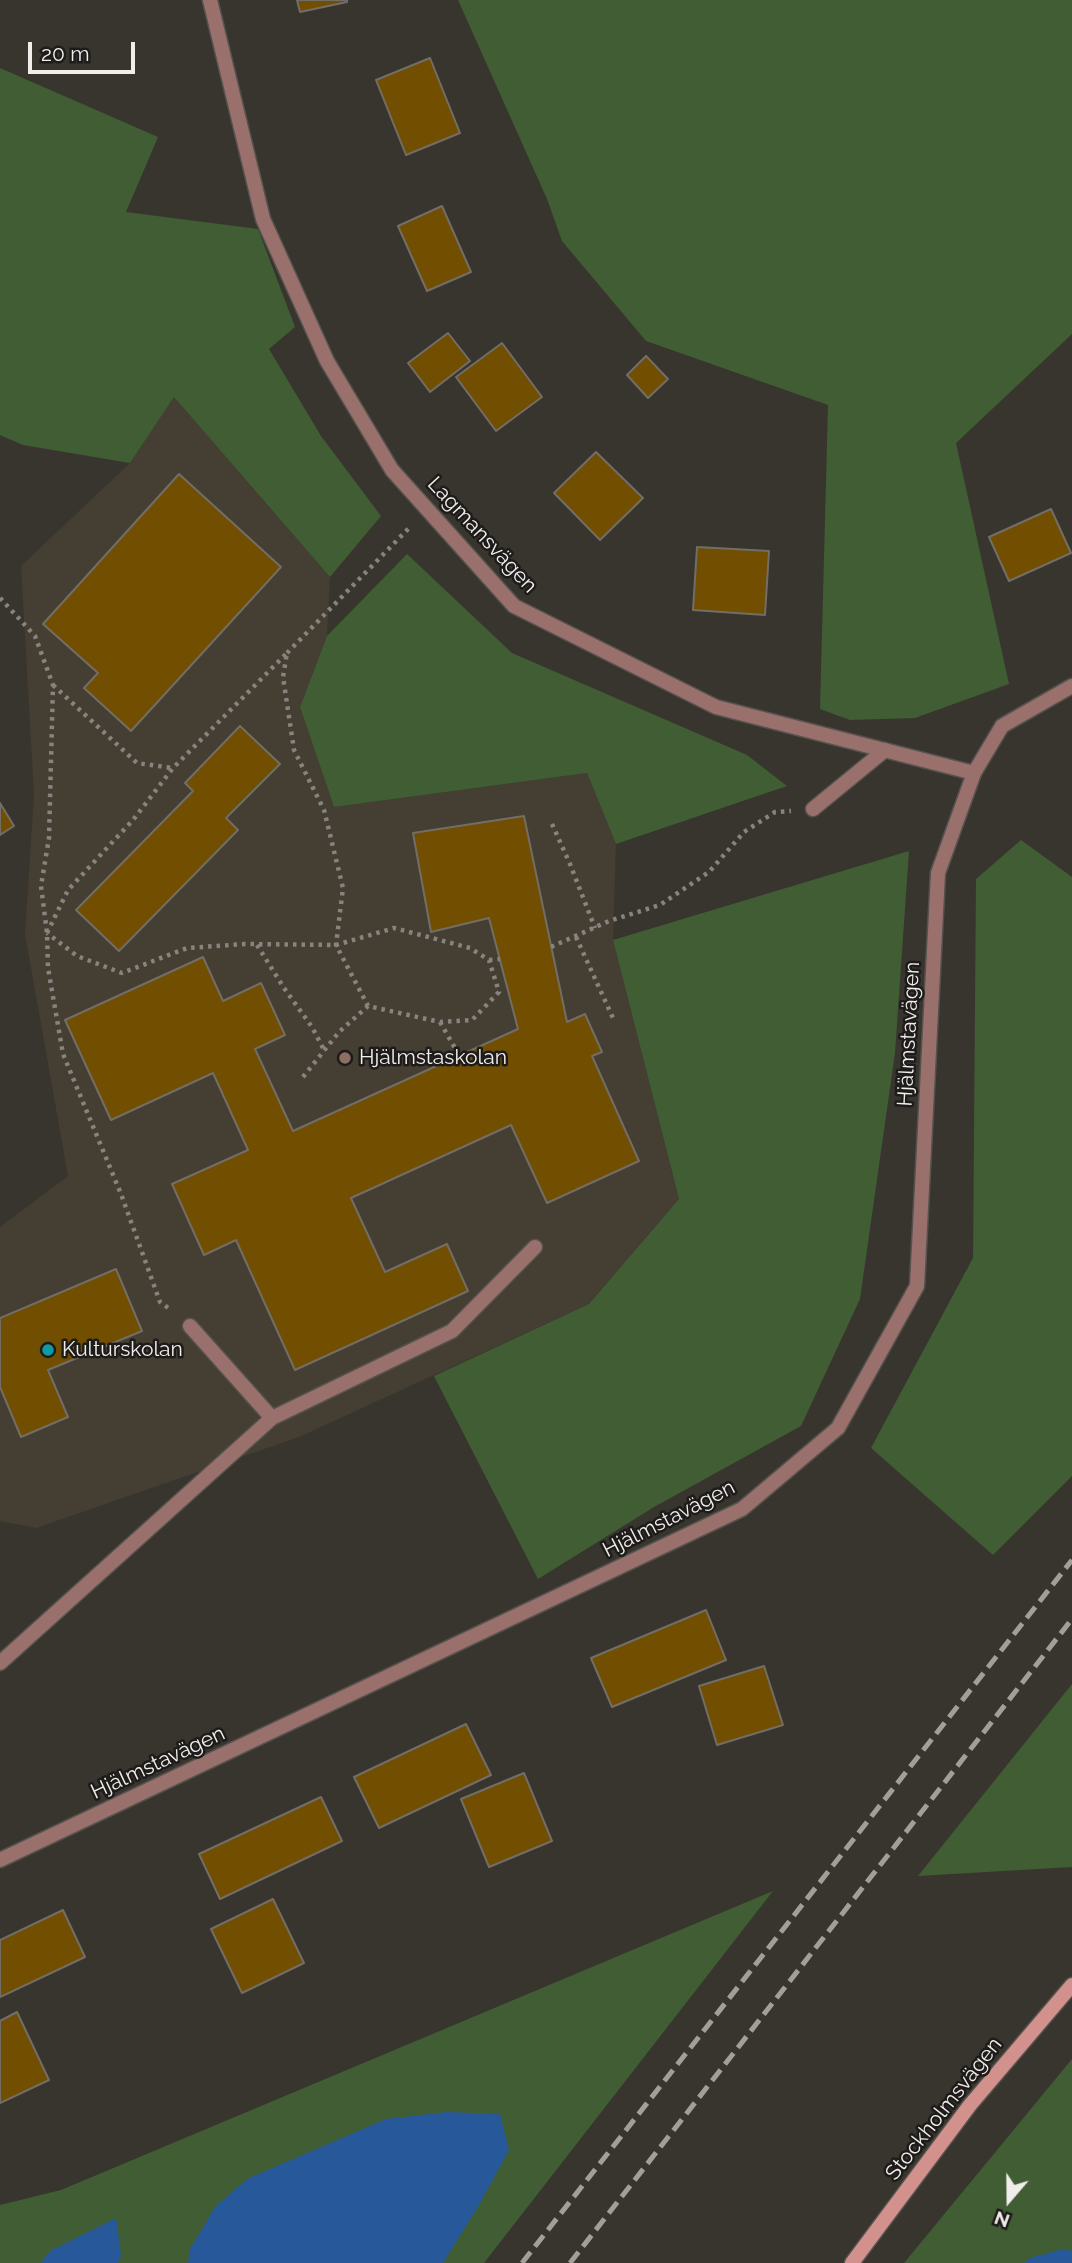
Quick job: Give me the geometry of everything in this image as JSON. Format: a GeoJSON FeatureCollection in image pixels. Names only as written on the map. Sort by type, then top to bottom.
{"type":"FeatureCollection","features":[{"type":"Feature","properties":{"kind":"main road","name":"Stockholmsvägen"},"geometry":{"type":"LineString","coordinates":[[852,2263],[970,2105],[1072,1985]]}},
{"type":"Feature","properties":{"kind":"street","name":"Lagmansvägen"},"geometry":{"type":"LineString","coordinates":[[210,0],[263,219],[327,361],[392,470],[514,606],[716,707],[974,773]]}},
{"type":"Feature","properties":{"kind":"street"},"geometry":{"type":"LineString","coordinates":[[974,773],[1002,726],[1072,686]]}},
{"type":"Feature","properties":{"kind":"street"},"geometry":{"type":"LineString","coordinates":[[813,809],[885,750]]}},
{"type":"Feature","properties":{"kind":"street","name":"Hjälmstavägen"},"geometry":{"type":"LineString","coordinates":[[0,1860],[742,1509],[838,1428],[917,1286],[938,873],[974,773]]}},
{"type":"Feature","properties":{"kind":"street"},"geometry":{"type":"LineString","coordinates":[[0,1663],[272,1418],[452,1331],[535,1247]]}},
{"type":"Feature","properties":{"kind":"street"},"geometry":{"type":"LineString","coordinates":[[190,1326],[272,1418]]}},
{"type":"Feature","properties":{"kind":"path"},"geometry":{"type":"LineString","coordinates":[[47,933],[68,890],[134,820],[173,768],[398,537],[428,510]]}},
{"type":"Feature","properties":{"kind":"path"},"geometry":{"type":"LineString","coordinates":[[0,598],[35,636],[53,685],[49,838],[41,886],[48,968],[62,1054],[121,1194],[160,1302],[190,1326]]}},
{"type":"Feature","properties":{"kind":"path"},"geometry":{"type":"LineString","coordinates":[[287,653],[283,677],[294,750],[324,810],[343,888],[336,945],[368,1006],[440,1022],[472,1020],[499,992],[489,960]]}},
{"type":"Feature","properties":{"kind":"path"},"geometry":{"type":"LineString","coordinates":[[53,685],[136,763],[173,768]]}},
{"type":"Feature","properties":{"kind":"path"},"geometry":{"type":"LineString","coordinates":[[551,947],[609,921],[660,905],[709,872],[744,832],[775,812],[813,809]]}},
{"type":"Feature","properties":{"kind":"path"},"geometry":{"type":"LineString","coordinates":[[552,824],[595,928]]}},
{"type":"Feature","properties":{"kind":"path"},"geometry":{"type":"LineString","coordinates":[[47,933],[76,956],[122,973],[187,948],[257,944],[336,945],[394,928],[470,948],[489,960],[500,959]]}},
{"type":"Feature","properties":{"kind":"path"},"geometry":{"type":"LineString","coordinates":[[576,937],[613,1018]]}},
{"type":"Feature","properties":{"kind":"path"},"geometry":{"type":"LineString","coordinates":[[257,944],[312,1027],[324,1050]]}},
{"type":"Feature","properties":{"kind":"path"},"geometry":{"type":"LineString","coordinates":[[303,1077],[339,1032],[368,1006]]}},
{"type":"Feature","properties":{"kind":"path"},"geometry":{"type":"LineString","coordinates":[[440,1022],[456,1050]]}},
{"type":"Feature","properties":{"kind":"shaded area","name":"Hjälmstaskolan"},"geometry":{"type":"Polygon","coordinates":[[[174,397],[330,577],[327,636],[300,707],[334,807],[587,773],[616,844],[613,940],[679,1199],[589,1304],[299,1437],[36,1528],[0,1521],[0,1227],[68,1176],[25,934],[34,794],[21,566],[130,463],[174,397]]]}},
{"type":"Feature","properties":{"kind":"green space"},"geometry":{"type":"Polygon","coordinates":[[[458,0],[1072,0],[1072,334],[956,443],[1009,684],[915,718],[850,720],[820,709],[828,405],[646,341],[562,241],[547,199],[458,0]]]}},
{"type":"Feature","properties":{"kind":"green space"},"geometry":{"type":"Polygon","coordinates":[[[0,68],[158,137],[126,212],[258,229],[295,327],[269,349],[321,436],[381,516],[330,577],[174,397],[130,463],[23,445],[0,435],[0,68]]]}},
{"type":"Feature","properties":{"kind":"green space"},"geometry":{"type":"Polygon","coordinates":[[[407,554],[512,653],[747,755],[787,786],[616,844],[587,773],[334,807],[300,707],[327,636],[407,554]]]}},
{"type":"Feature","properties":{"kind":"green space"},"geometry":{"type":"Polygon","coordinates":[[[1021,840],[1072,877],[1072,1476],[993,1555],[871,1448],[973,1258],[976,879],[1021,840]]]}},
{"type":"Feature","properties":{"kind":"green space"},"geometry":{"type":"Polygon","coordinates":[[[909,851],[895,1053],[860,1299],[801,1426],[654,1507],[538,1579],[434,1376],[589,1304],[679,1199],[613,940],[909,851]]]}},
{"type":"Feature","properties":{"kind":"green space"},"geometry":{"type":"Polygon","coordinates":[[[1072,1684],[1072,1867],[918,1876],[1072,1684]]]}},
{"type":"Feature","properties":{"kind":"green space"},"geometry":{"type":"Polygon","coordinates":[[[773,1891],[484,2263],[0,2263],[0,2205],[61,2190],[773,1891]]]}},
{"type":"Feature","properties":{"kind":"green space"},"geometry":{"type":"Polygon","coordinates":[[[1072,2059],[1072,2263],[904,2263],[1072,2059]]]}},
{"type":"Feature","properties":{"kind":"water"},"geometry":{"type":"Polygon","coordinates":[[[447,2112],[500,2114],[509,2150],[443,2263],[188,2263],[190,2249],[215,2207],[247,2179],[386,2119],[447,2112]]]}},
{"type":"Feature","properties":{"kind":"water"},"geometry":{"type":"Polygon","coordinates":[[[116,2218],[121,2255],[118,2263],[41,2263],[50,2251],[116,2218]]]}},
{"type":"Feature","properties":{"kind":"water"},"geometry":{"type":"Polygon","coordinates":[[[1063,2249],[1072,2251],[1072,2263],[1024,2263],[1030,2258],[1063,2249]]]}},
{"type":"Feature","properties":{"kind":"building"},"geometry":{"type":"Polygon","coordinates":[[[297,0],[347,0],[347,2],[300,12],[297,0]]]}},
{"type":"Feature","properties":{"kind":"building"},"geometry":{"type":"Polygon","coordinates":[[[430,58],[460,133],[406,155],[376,80],[430,58]]]}},
{"type":"Feature","properties":{"kind":"building"},"geometry":{"type":"Polygon","coordinates":[[[442,206],[471,272],[427,291],[398,226],[442,206]]]}},
{"type":"Feature","properties":{"kind":"building"},"geometry":{"type":"Polygon","coordinates":[[[448,333],[470,361],[430,392],[408,363],[448,333]]]}},
{"type":"Feature","properties":{"kind":"building"},"geometry":{"type":"Polygon","coordinates":[[[502,343],[542,397],[496,431],[456,377],[502,343]]]}},
{"type":"Feature","properties":{"kind":"building"},"geometry":{"type":"Polygon","coordinates":[[[646,356],[668,379],[648,398],[627,375],[646,356]]]}},
{"type":"Feature","properties":{"kind":"building"},"geometry":{"type":"Polygon","coordinates":[[[596,452],[643,498],[600,540],[554,493],[596,452]]]}},
{"type":"Feature","properties":{"kind":"building"},"geometry":{"type":"Polygon","coordinates":[[[179,474],[281,567],[131,731],[84,688],[98,673],[43,624],[179,474]]]}},
{"type":"Feature","properties":{"kind":"building"},"geometry":{"type":"Polygon","coordinates":[[[1051,509],[1071,553],[1009,581],[989,537],[1051,509]]]}},
{"type":"Feature","properties":{"kind":"building"},"geometry":{"type":"Polygon","coordinates":[[[697,547],[769,551],[765,615],[693,610],[697,547]]]}},
{"type":"Feature","properties":{"kind":"building"},"geometry":{"type":"Polygon","coordinates":[[[240,726],[280,764],[226,818],[238,830],[119,951],[76,910],[193,791],[185,783],[240,726]]]}},
{"type":"Feature","properties":{"kind":"building"},"geometry":{"type":"Polygon","coordinates":[[[0,803],[14,826],[0,835],[0,803]]]}},
{"type":"Feature","properties":{"kind":"building"},"geometry":{"type":"Polygon","coordinates":[[[524,816],[567,1022],[585,1014],[602,1052],[592,1056],[639,1161],[547,1203],[511,1125],[351,1198],[385,1272],[447,1244],[468,1291],[295,1370],[236,1240],[204,1255],[172,1184],[248,1150],[213,1073],[111,1120],[65,1020],[203,957],[223,1001],[261,983],[285,1035],[255,1049],[293,1131],[518,1029],[489,918],[431,932],[413,833],[524,816]]]}},
{"type":"Feature","properties":{"kind":"building","name":"Kulturskolan"},"geometry":{"type":"Polygon","coordinates":[[[116,1269],[142,1331],[48,1370],[68,1417],[21,1437],[0,1387],[0,1318],[116,1269]]]}},
{"type":"Feature","properties":{"kind":"building"},"geometry":{"type":"Polygon","coordinates":[[[706,1610],[726,1660],[612,1707],[591,1658],[706,1610]]]}},
{"type":"Feature","properties":{"kind":"building"},"geometry":{"type":"Polygon","coordinates":[[[764,1666],[783,1725],[717,1745],[699,1686],[764,1666]]]}},
{"type":"Feature","properties":{"kind":"building"},"geometry":{"type":"Polygon","coordinates":[[[466,1724],[491,1775],[379,1828],[354,1777],[466,1724]]]}},
{"type":"Feature","properties":{"kind":"building"},"geometry":{"type":"Polygon","coordinates":[[[524,1773],[552,1841],[489,1867],[461,1799],[524,1773]]]}},
{"type":"Feature","properties":{"kind":"building"},"geometry":{"type":"Polygon","coordinates":[[[321,1797],[342,1841],[220,1899],[199,1854],[321,1797]]]}},
{"type":"Feature","properties":{"kind":"building"},"geometry":{"type":"Polygon","coordinates":[[[273,1899],[304,1963],[242,1993],[211,1929],[273,1899]]]}},
{"type":"Feature","properties":{"kind":"building"},"geometry":{"type":"Polygon","coordinates":[[[63,1910],[85,1957],[0,1997],[0,1940],[63,1910]]]}},
{"type":"Feature","properties":{"kind":"building"},"geometry":{"type":"Polygon","coordinates":[[[17,2012],[49,2080],[0,2103],[0,2021],[17,2012]]]}},
{"type":"Feature","properties":{"kind":"railway"},"geometry":{"type":"LineString","coordinates":[[522,2263],[1072,1560]]}},
{"type":"Feature","properties":{"kind":"railway"},"geometry":{"type":"LineString","coordinates":[[570,2263],[1072,1619]]}},
{"type":"Feature","properties":{"kind":"place","name":"Hjälmstaskolan"},"geometry":{"type":"Point","coordinates":[345,1058]}},
{"type":"Feature","properties":{"kind":"place","name":"Kulturskolan"},"geometry":{"type":"Point","coordinates":[48,1350]}}]}
